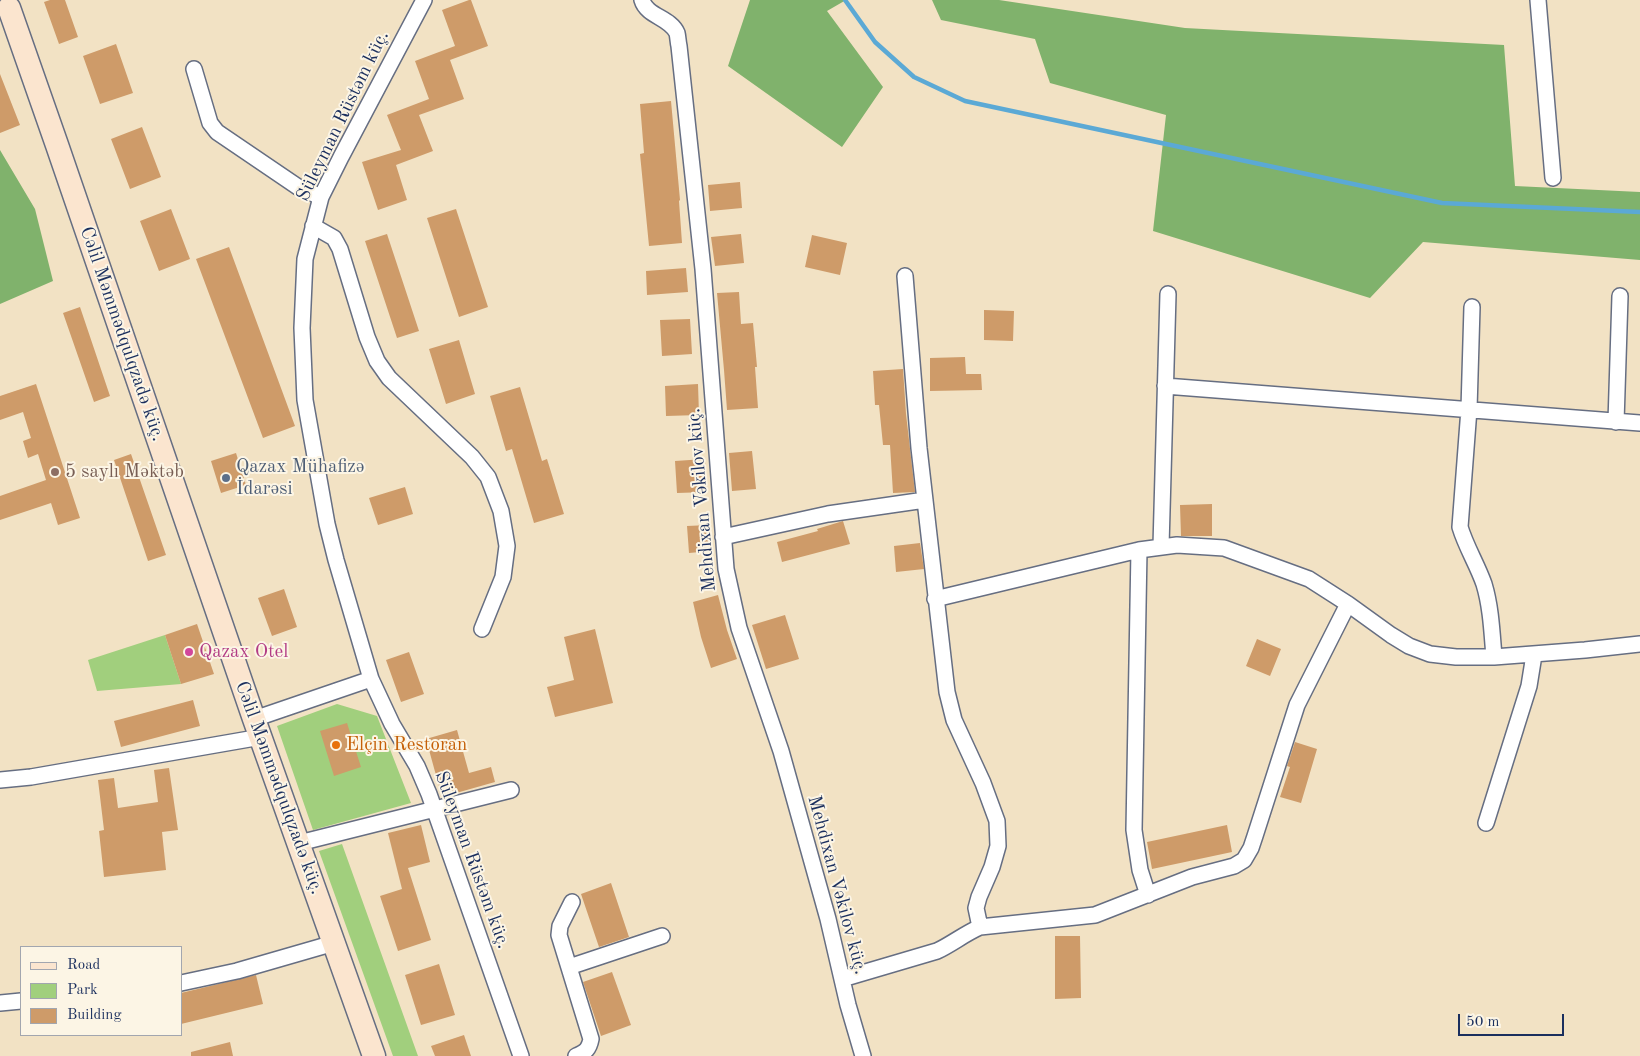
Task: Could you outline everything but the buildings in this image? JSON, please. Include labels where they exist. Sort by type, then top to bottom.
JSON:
[{"type":"street","name":"Süleyman Rüstəm küç.","points":[[424,0],[321,197],[305,259],[302,328],[305,400],[327,524],[371,679],[392,724],[417,766],[434,809],[520,1056]]},
{"type":"street","name":"Mehdixan Vəkilov küç.","points":[[642,0],[646,9],[670,24],[677,34],[678,40],[703,269],[726,569],[739,628],[781,751],[828,919],[848,1006],[863,1056]]},
{"type":"street","points":[[1538,0],[1553,178]]},
{"type":"street","name":"Cəlil Məmmədqulqzadə küç.","points":[[7,3],[258,728],[374,1056]]},
{"type":"street","points":[[194,69],[210,123],[217,132],[298,186],[321,197]]},
{"type":"street","points":[[313,226],[334,238],[340,249],[367,337],[377,361],[389,378],[472,457],[488,477],[501,511],[507,546],[503,577],[482,628]]},
{"type":"street","points":[[905,276],[925,500],[947,692],[954,720],[983,783],[997,821],[998,846],[976,908],[980,927]]},
{"type":"street","points":[[1162,546],[1168,294]]},
{"type":"street","points":[[1616,422],[1620,296]]},
{"type":"street","points":[[1472,307],[1469,409],[1460,527],[1464,542],[1476,564],[1484,585],[1489,608],[1494,657]]},
{"type":"street","points":[[1166,386],[1640,423]]},
{"type":"street","points":[[723,537],[828,514],[925,500]]},
{"type":"street","points":[[935,599],[1139,550],[1177,545],[1224,548],[1309,579],[1391,635],[1409,646],[1430,654],[1494,657],[1534,655],[1640,644]]},
{"type":"street","points":[[1139,550],[1134,830],[1140,870],[1148,895]]},
{"type":"street","points":[[842,979],[937,951],[966,933],[980,927],[1095,914],[1192,877],[1234,866],[1244,860],[1251,848],[1297,705],[1348,604]]},
{"type":"street","points":[[1486,822],[1529,686],[1534,655]]},
{"type":"street","points":[[0,780],[31,777],[258,728],[371,679]]},
{"type":"street","points":[[299,843],[511,790]]},
{"type":"street","points":[[572,902],[560,926],[559,935],[591,1039],[589,1048],[584,1053],[576,1056]]},
{"type":"street","points":[[569,967],[662,936]]},
{"type":"street","points":[[182,983],[237,971],[334,943]]},
{"type":"street","points":[[0,1002],[20,1001]]},
{"type":"green space","points":[[750,0],[846,0],[827,11],[883,87],[842,147],[728,66]]},
{"type":"green space","points":[[932,0],[999,0],[1185,28],[1504,45],[1515,186],[1640,192],[1640,260],[1423,242],[1370,298],[1153,231],[1166,115],[1050,83],[1035,39],[941,20]]},
{"type":"green space","points":[[0,150],[35,209],[53,281],[0,304]]},
{"type":"green space","points":[[165,635],[181,684],[97,691],[88,660]]},
{"type":"green space","points":[[337,704],[377,716],[411,803],[313,830],[277,726]]},
{"type":"green space","points":[[342,844],[418,1056],[393,1056],[319,851]]},
{"type":"waterway","points":[[845,0],[875,42],[914,77],[965,101],[1442,203],[1640,212]]},
{"type":"place","name":"5 saylı Məktəb","points":[[55,472]]},
{"type":"place","name":"Qazax Mühafizə İdarəsi","points":[[226,478]]},
{"type":"place","name":"Qazax Otel","points":[[189,652]]},
{"type":"place","name":"Elçin Restoran","points":[[336,745]]}]
